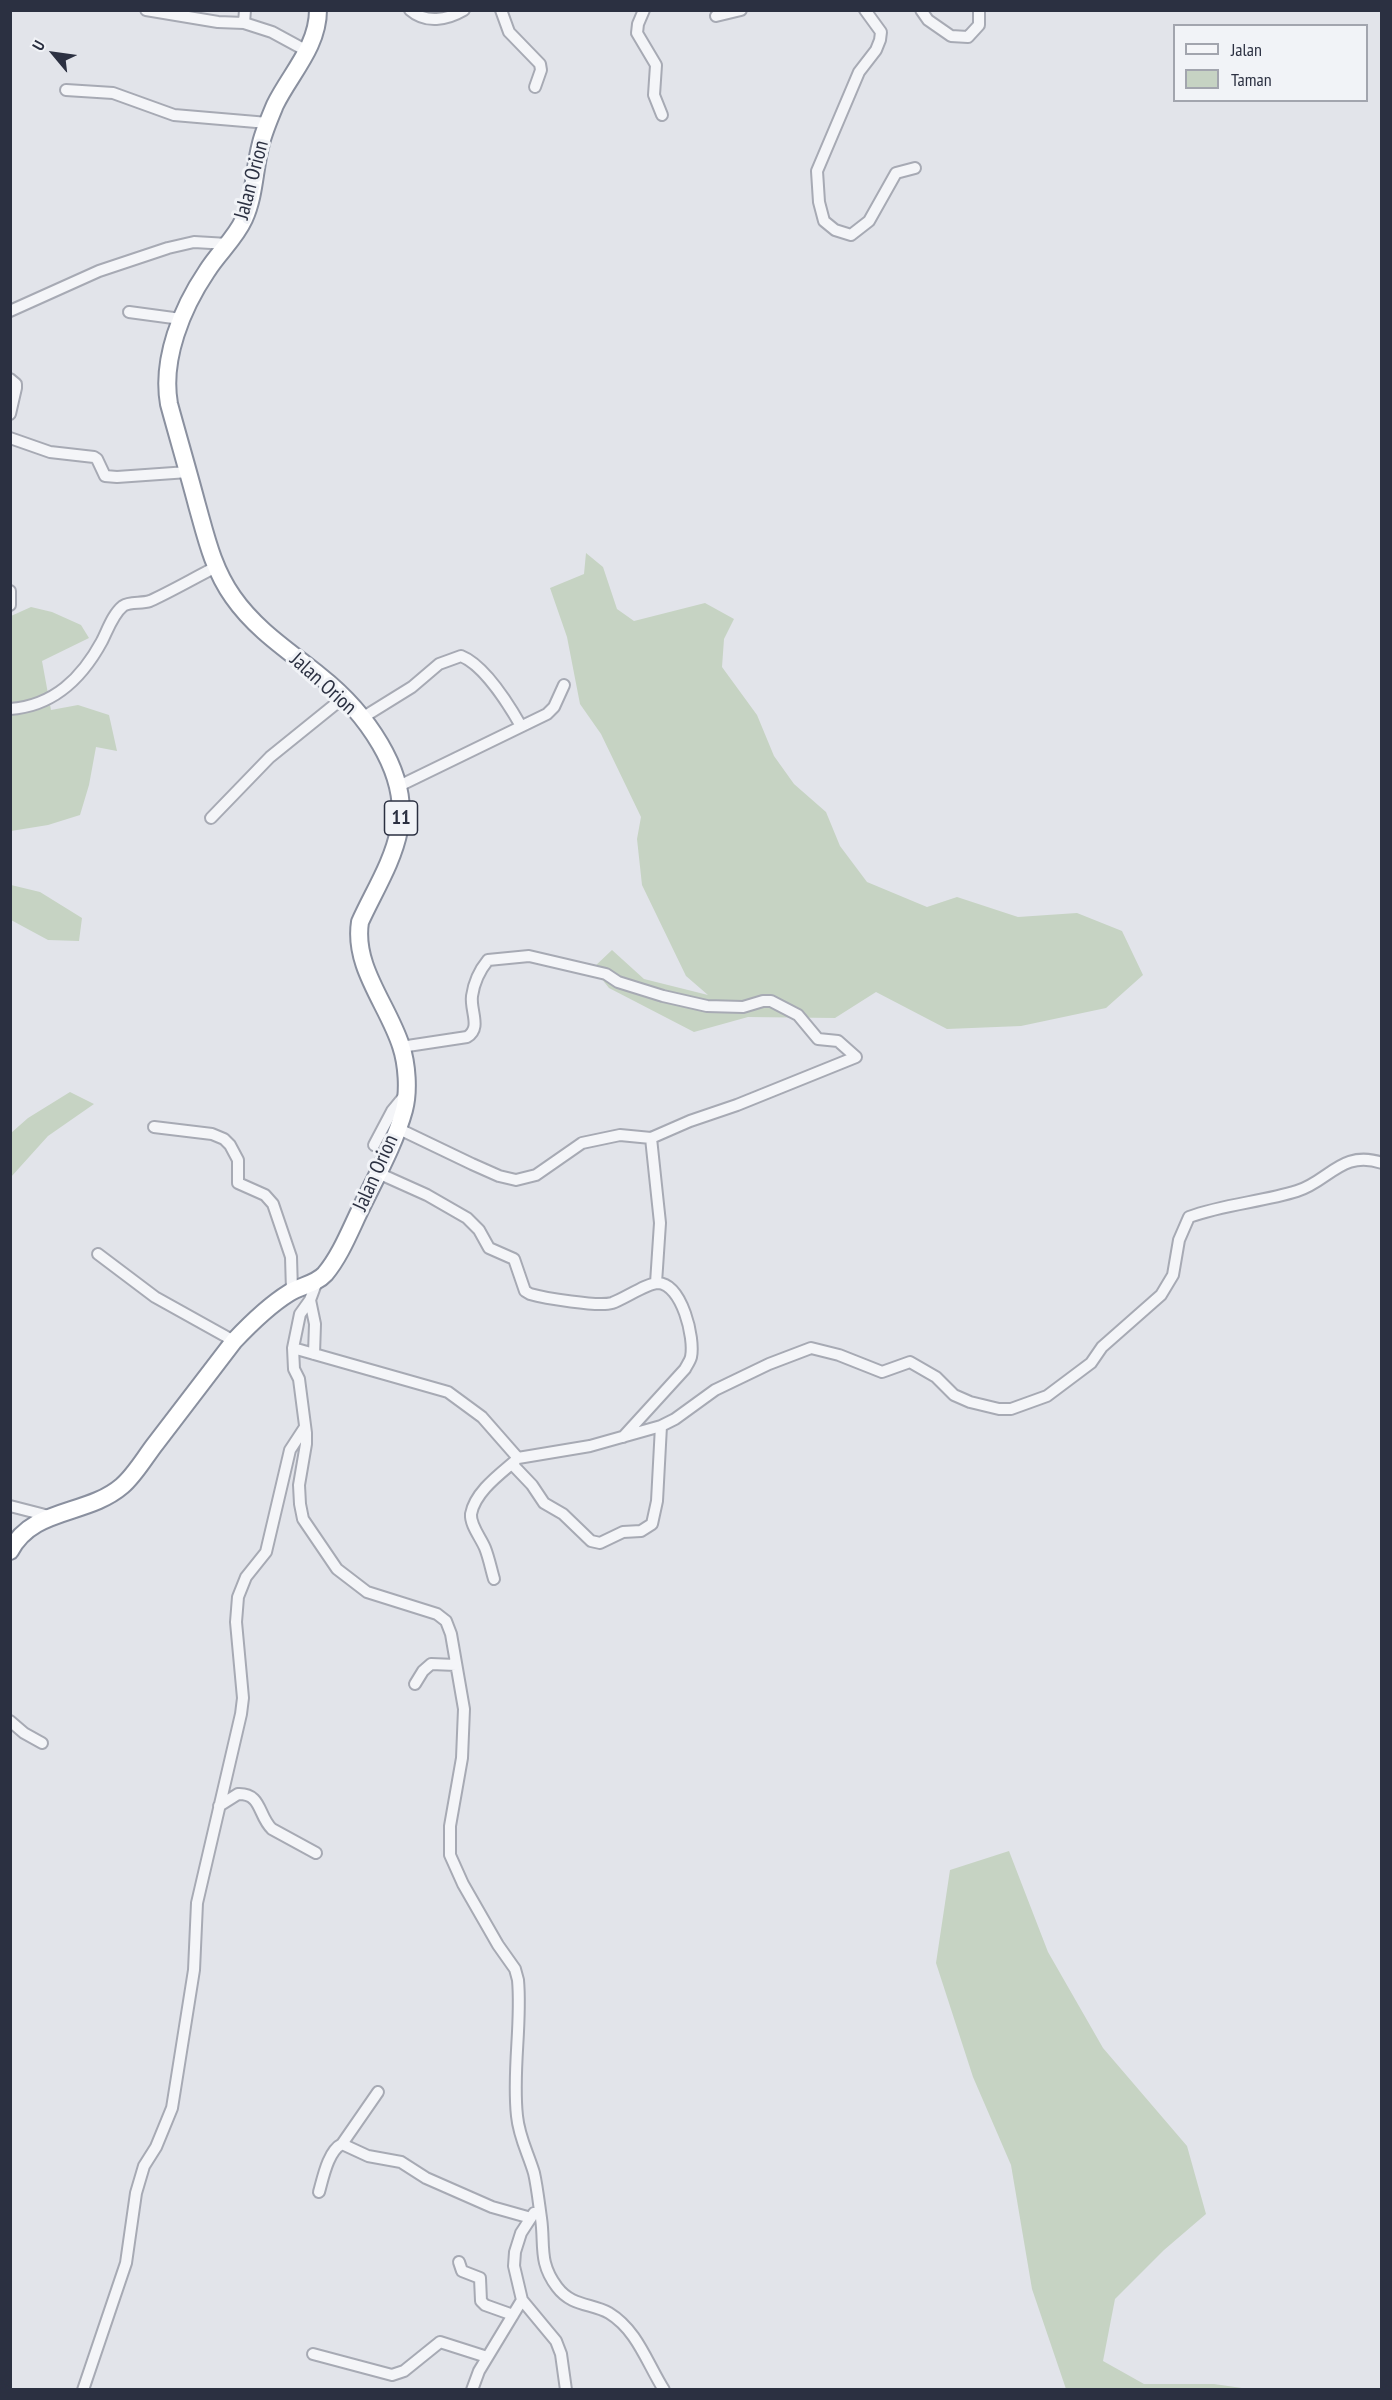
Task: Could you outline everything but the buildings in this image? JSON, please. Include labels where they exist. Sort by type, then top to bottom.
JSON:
[{"type":"highway","name":"Jalan Orion","points":[[10,1551],[17,1538],[29,1527],[49,1516],[89,1506],[121,1487],[234,1341],[267,1309],[292,1291],[317,1281],[333,1263],[378,1173],[404,1109],[406,1094],[401,1047],[378,991],[364,966],[358,934],[360,922],[399,832],[402,810],[399,786],[381,746],[362,718],[322,678],[270,638],[249,617],[223,583],[216,567],[188,472],[167,390],[168,362],[181,319],[207,269],[245,219],[253,195],[261,142],[276,104],[316,32],[318,10]]},
{"type":"street","points":[[146,10],[218,22],[244,23],[272,32],[307,51]]},
{"type":"street","points":[[244,23],[245,10]]},
{"type":"street","points":[[410,10],[426,19],[443,19],[464,10]]},
{"type":"street","points":[[501,10],[509,32],[540,64],[541,70],[535,87]]},
{"type":"street","points":[[716,16],[741,10]]},
{"type":"street","points":[[865,10],[881,32],[880,39],[876,50],[859,72],[817,171],[819,202],[824,220],[835,230],[851,235],[869,221],[896,174],[915,168]]},
{"type":"street","points":[[921,10],[928,20],[951,36],[968,37],[979,25],[980,10]]},
{"type":"street","points":[[641,11],[637,33],[656,65],[654,95],[662,115]]},
{"type":"street","points":[[66,90],[113,93],[174,115],[268,123]]},
{"type":"street","points":[[10,310],[99,271],[168,248],[194,242],[228,244]]},
{"type":"street","points":[[129,312],[181,319]]},
{"type":"street","points":[[10,379],[16,384],[16,388],[10,414]]},
{"type":"street","points":[[10,438],[50,452],[94,457],[105,476],[188,472]]},
{"type":"street","points":[[10,709],[26,708],[47,701],[78,676],[92,659],[116,612],[128,603],[147,602],[216,567]]},
{"type":"street","points":[[10,591],[10,605]]},
{"type":"street","points":[[362,718],[412,687],[439,664],[461,656],[486,676],[507,702],[521,726]]},
{"type":"street","points":[[399,786],[547,714],[554,707],[564,685]]},
{"type":"street","points":[[211,818],[270,756],[343,698]]},
{"type":"street","points":[[397,1128],[499,1176],[516,1180],[536,1175],[590,1140],[620,1135],[651,1138],[690,1120],[737,1105],[856,1057],[838,1041],[818,1039],[798,1014],[771,1001],[764,1000],[743,1007],[707,1006],[663,996],[618,982],[606,974],[529,956],[488,960],[482,966],[472,999],[476,1028],[473,1034],[467,1037],[401,1047]]},
{"type":"street","points":[[374,1145],[392,1111],[406,1094]]},
{"type":"street","points":[[154,1127],[212,1134],[224,1139],[230,1145],[238,1160],[238,1183],[265,1195],[273,1204],[291,1257],[292,1291]]},
{"type":"street","points":[[651,1138],[660,1223],[656,1282]]},
{"type":"street","points":[[494,1579],[471,1515],[475,1504],[487,1486],[515,1461],[623,1438],[660,1425],[675,1419],[715,1390],[769,1364],[811,1348],[839,1355],[882,1371],[910,1362],[936,1377],[954,1395],[970,1402],[999,1409],[1011,1409],[1047,1396],[1091,1363],[1102,1347],[1161,1295],[1173,1275],[1179,1240],[1189,1217],[1209,1209],[1299,1191],[1333,1169],[1354,1160],[1368,1159],[1382,1163]]},
{"type":"street","points":[[378,1173],[427,1195],[467,1218],[483,1234],[489,1248],[514,1260],[525,1291],[530,1294],[609,1304],[656,1282],[674,1291],[684,1310],[692,1344],[691,1359],[685,1369],[623,1438]]},
{"type":"street","points":[[98,1254],[155,1297],[234,1341]]},
{"type":"street","points":[[317,1281],[310,1300],[300,1314],[293,1348],[294,1369],[299,1379],[306,1444],[299,1485],[303,1519],[337,1569],[367,1592],[437,1614],[443,1618],[451,1634],[464,1709],[462,1758],[450,1826],[450,1855],[463,1884],[498,1945],[515,1969],[518,1980],[517,2114],[522,2142],[534,2174],[541,2215],[544,2262],[558,2288],[585,2306],[607,2312],[636,2337],[650,2368],[664,2390]]},
{"type":"street","points":[[310,1300],[315,1324],[314,1354]]},
{"type":"street","points":[[293,1348],[448,1392],[482,1418],[544,1503],[563,1514],[591,1541],[600,1543],[623,1532],[641,1531],[652,1524],[657,1501],[660,1425]]},
{"type":"street","points":[[83,2390],[126,2263],[136,2193],[144,2166],[156,2147],[174,2101],[194,1970],[197,1903],[237,1734],[243,1698],[236,1622],[238,1597],[246,1577],[266,1552],[290,1450],[305,1427]]},
{"type":"street","points":[[10,1506],[49,1516]]},
{"type":"street","points":[[415,1684],[423,1671],[431,1664],[456,1665]]},
{"type":"street","points":[[10,1721],[24,1733],[42,1743]]},
{"type":"street","points":[[219,1806],[238,1794],[252,1796],[257,1801],[266,1824],[316,1853]]},
{"type":"street","points":[[319,2192],[336,2148],[342,2144],[378,2092]]},
{"type":"street","points":[[342,2144],[368,2156],[401,2162],[426,2178],[492,2207],[531,2218]]},
{"type":"street","points":[[538,2205],[521,2233],[514,2259],[522,2300],[556,2342],[564,2367],[566,2390]]},
{"type":"street","points":[[459,2262],[462,2271],[480,2278],[481,2301],[484,2305],[513,2315]]},
{"type":"street","points":[[472,2390],[479,2371],[522,2300]]},
{"type":"street","points":[[313,2354],[392,2375],[404,2371],[440,2342],[487,2357]]},
{"type":"green space","points":[[586,553],[603,567],[617,609],[634,621],[705,603],[734,619],[724,639],[722,667],[757,715],[774,756],[794,784],[826,812],[840,846],[867,882],[927,907],[957,897],[1018,917],[1077,913],[1122,931],[1143,975],[1106,1008],[1021,1026],[947,1029],[876,992],[835,1018],[748,1017],[694,1032],[609,988],[593,968],[612,950],[644,979],[708,995],[686,976],[642,885],[637,839],[641,817],[601,734],[580,704],[567,637],[550,588],[584,574]]},
{"type":"green space","points":[[31,607],[52,612],[81,625],[89,638],[42,661],[51,710],[78,705],[109,715],[117,751],[96,747],[89,785],[80,815],[48,825],[11,831],[11,616]]},
{"type":"green space","points":[[11,885],[40,892],[82,918],[79,941],[48,940],[11,920]]},
{"type":"green space","points":[[70,1092],[94,1104],[48,1136],[11,1177],[11,1133],[28,1118]]},
{"type":"green space","points":[[1009,1851],[1048,1952],[1103,2048],[1187,2146],[1206,2214],[1164,2250],[1115,2299],[1103,2361],[1144,2384],[1214,2384],[1249,2389],[1066,2389],[1032,2289],[1011,2165],[973,2077],[936,1963],[950,1870]]}]
